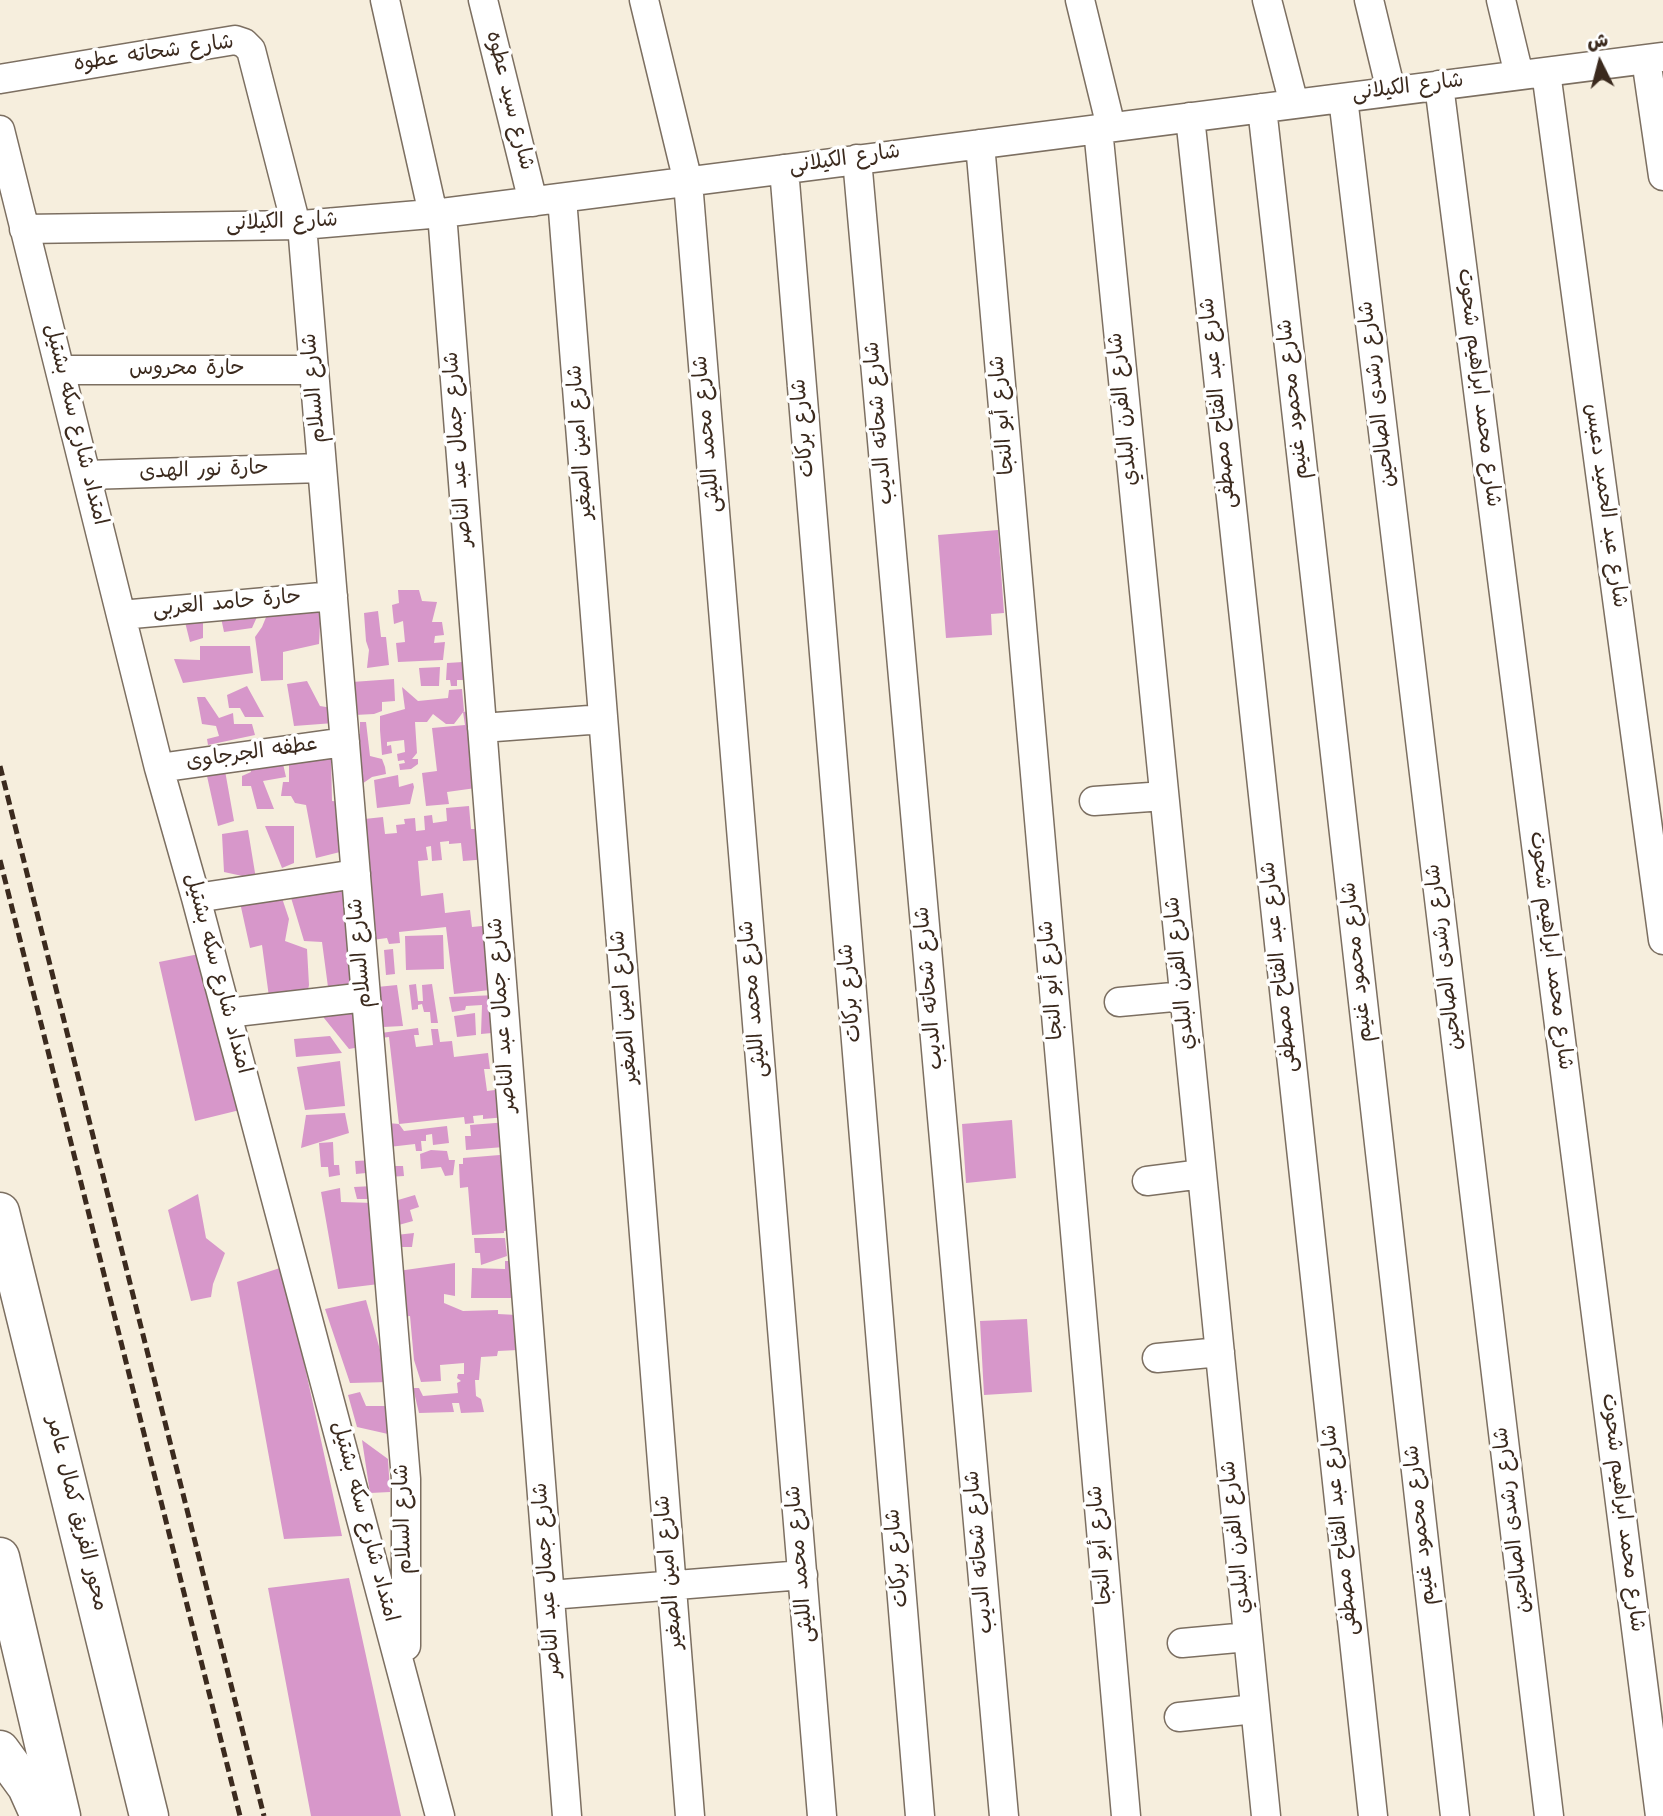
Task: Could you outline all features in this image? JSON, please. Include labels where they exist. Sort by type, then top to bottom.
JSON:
[{"type":"main road","name":"محور الفريق كمال عامر","points":[[0,1212],[149,1816]]},
{"type":"main road","points":[[0,1557],[61,1816]]},
{"type":"main road","points":[[0,1750],[27,1787],[40,1816]]},
{"type":"street","name":"شارع جمال عبد الناصر","points":[[385,0],[437,214],[482,728],[567,1816]]},
{"type":"street","name":"شارع سيد عطوه","points":[[482,0],[533,202]]},
{"type":"street","name":"شارع محمد الليثى","points":[[644,0],[688,182],[822,1816]]},
{"type":"street","name":"شارع الفرن البلدي","points":[[1080,0],[1104,128],[1164,796],[1266,1816]]},
{"type":"street","points":[[1267,0],[1293,104]]},
{"type":"street","points":[[1369,0],[1391,91]]},
{"type":"street","name":"شارع عبد الحميد دعبس","points":[[1501,0],[1532,73],[1663,940]]},
{"type":"street","name":"شارع شحاته عطوه","points":[[0,79],[235,40],[244,43],[251,50],[299,225]]},
{"type":"street","name":"شارع الكيلانى","points":[[24,229],[299,225],[437,214],[1655,58]]},
{"type":"street","points":[[1655,58],[1663,176]]},
{"type":"street","name":"شارع محمد ابراهيم شحوت","points":[[1439,85],[1660,1816]]},
{"type":"street","name":"شارع رشدى الصالحين","points":[[1343,98],[1549,1816]]},
{"type":"street","name":"شارع محمود غنيم","points":[[1262,108],[1455,1816]]},
{"type":"street","name":"شارع عبد الفتاح مصطفى","points":[[1190,117],[1373,1816]]},
{"type":"street","name":"امتداد شارع سكه بشتيل","points":[[0,130],[159,768],[227,1013],[440,1816]]},
{"type":"street","name":"شارع أبو النجا","points":[[980,144],[1126,1816]]},
{"type":"street","name":"شارع شحاته الديب","points":[[857,159],[1004,1816]]},
{"type":"street","name":"شارع بركات","points":[[784,169],[920,1816]]},
{"type":"street","name":"شارع امين الصغير","points":[[562,198],[690,1816]]},
{"type":"street","name":"شارع السلام","points":[[299,225],[314,370],[405,1479],[405,1682]]},
{"type":"street","name":"حارة محروس","points":[[60,370],[314,370]]},
{"type":"street","name":"حارة نور الهدى","points":[[86,475],[322,468]]},
{"type":"street","name":"حارة حامد العربى","points":[[121,615],[333,596]]},
{"type":"street","points":[[482,728],[603,719]]},
{"type":"street","name":"عطفه الجرجاوى","points":[[159,768],[345,742]]},
{"type":"street","points":[[1094,801],[1164,796]]},
{"type":"street","points":[[196,898],[356,874]]},
{"type":"street","points":[[1118,1002],[1184,996]]},
{"type":"street","points":[[227,1013],[366,997]]},
{"type":"street","points":[[1147,1181],[1202,1174]]},
{"type":"street","points":[[1157,1358],[1220,1352]]},
{"type":"street","points":[[550,1595],[803,1575]]},
{"type":"street","points":[[1182,1643],[1248,1637]]},
{"type":"street","points":[[1179,1717],[1255,1709]]},
{"type":"building","points":[[998,530],[1004,613],[991,614],[992,635],[946,638],[938,535]]},
{"type":"building","points":[[398,590],[419,590],[422,601],[437,602],[432,622],[442,622],[444,635],[435,636],[434,643],[445,642],[443,660],[398,662],[396,643],[405,642],[403,621],[394,624],[392,605],[399,603]]},
{"type":"building","points":[[321,604],[319,644],[283,652],[283,680],[261,681],[255,637],[269,610]]},
{"type":"building","points":[[261,608],[252,628],[224,632],[220,613]]},
{"type":"building","points":[[378,611],[381,637],[386,637],[389,665],[367,668],[369,650],[364,613]]},
{"type":"building","points":[[203,613],[203,638],[190,642],[183,614]]},
{"type":"building","points":[[200,646],[250,646],[253,673],[183,683],[174,659],[200,660]]},
{"type":"building","points":[[463,662],[464,680],[457,680],[457,686],[451,686],[450,680],[446,680],[447,663]]},
{"type":"building","points":[[440,667],[439,686],[421,686],[419,668]]},
{"type":"building","points":[[394,679],[395,701],[382,702],[382,711],[374,714],[355,715],[352,682]]},
{"type":"building","points":[[307,681],[320,706],[332,708],[334,723],[294,726],[287,684]]},
{"type":"building","points":[[247,686],[264,717],[245,717],[240,708],[229,708],[227,695]]},
{"type":"building","points":[[402,687],[418,701],[448,698],[449,690],[462,689],[464,711],[454,724],[446,724],[433,714],[427,722],[415,722],[417,753],[412,759],[418,759],[418,764],[411,769],[400,770],[399,764],[405,763],[404,760],[398,761],[397,754],[405,752],[404,740],[387,742],[387,746],[391,745],[392,753],[382,755],[380,716],[405,709]]},
{"type":"building","points":[[197,697],[205,697],[219,718],[233,713],[234,724],[252,724],[255,735],[208,745],[207,739],[219,736],[216,726],[202,724]]},
{"type":"building","points":[[475,710],[483,787],[447,792],[449,804],[426,806],[422,773],[437,771],[432,728],[465,725],[463,712]]},
{"type":"building","points":[[360,722],[366,722],[370,756],[382,759],[386,774],[372,777],[359,786],[355,734],[360,734]]},
{"type":"building","points":[[281,755],[286,777],[263,781],[274,809],[257,809],[251,786],[242,786],[242,776],[251,772],[249,760]]},
{"type":"building","points":[[331,756],[332,801],[344,802],[344,851],[316,858],[306,805],[295,803],[291,796],[281,796],[283,782],[289,782],[289,760]]},
{"type":"building","points":[[224,765],[234,821],[218,826],[205,767]]},
{"type":"building","points":[[398,775],[399,787],[413,783],[410,804],[377,808],[374,780]]},
{"type":"building","points":[[469,806],[471,829],[485,829],[488,859],[463,861],[461,843],[449,844],[449,841],[440,842],[442,860],[432,861],[431,846],[426,847],[428,860],[418,861],[421,896],[443,893],[445,913],[470,910],[472,927],[492,925],[499,989],[454,994],[446,927],[399,932],[400,943],[389,944],[387,938],[372,940],[355,820],[383,817],[385,834],[397,833],[396,825],[405,824],[404,819],[415,818],[416,831],[425,830],[424,816],[432,815],[433,823],[447,821],[446,808]]},
{"type":"building","points":[[265,826],[294,826],[294,863],[282,868]]},
{"type":"building","points":[[248,830],[256,879],[224,872],[222,834]]},
{"type":"building","points":[[349,882],[357,984],[328,987],[322,942],[304,941],[289,891]]},
{"type":"building","points":[[280,892],[289,919],[285,941],[307,949],[307,995],[269,997],[262,945],[250,948],[239,898]]},
{"type":"building","points":[[443,935],[444,969],[406,970],[405,936]]},
{"type":"building","points":[[393,949],[395,974],[386,975],[384,950]]},
{"type":"building","points":[[199,954],[244,1109],[195,1121],[159,962]]},
{"type":"building","points":[[416,984],[418,1001],[423,1001],[422,985],[432,984],[438,1023],[431,1023],[430,1012],[424,1012],[422,1004],[418,1005],[418,1009],[412,1010],[409,985]]},
{"type":"building","points":[[397,985],[403,1026],[383,1027],[377,987]]},
{"type":"building","points":[[497,995],[503,1032],[481,1034],[482,1005],[466,1006],[465,1010],[452,1012],[449,997]]},
{"type":"building","points":[[359,1005],[360,1047],[349,1049],[324,1018],[320,1008]]},
{"type":"building","points":[[475,1013],[476,1035],[457,1037],[454,1016]]},
{"type":"building","points":[[418,1028],[419,1035],[414,1035],[416,1047],[433,1045],[431,1029],[438,1029],[440,1042],[452,1041],[454,1057],[488,1053],[490,1069],[484,1069],[487,1091],[503,1089],[507,1117],[483,1119],[483,1115],[473,1116],[474,1123],[465,1124],[464,1117],[399,1124],[389,1037],[381,1038],[381,1033]]},
{"type":"building","points":[[330,1036],[342,1053],[296,1057],[294,1039]]},
{"type":"building","points":[[340,1061],[345,1106],[305,1110],[297,1067]]},
{"type":"building","points":[[345,1113],[349,1133],[301,1148],[306,1115]]},
{"type":"building","points":[[1012,1120],[1016,1178],[966,1183],[962,1124]]},
{"type":"building","points":[[377,1122],[399,1124],[404,1131],[447,1126],[449,1143],[433,1145],[432,1134],[426,1135],[426,1141],[421,1141],[422,1151],[416,1151],[415,1144],[380,1148]]},
{"type":"building","points":[[508,1122],[504,1147],[466,1150],[465,1136],[471,1136],[470,1125]]},
{"type":"building","points":[[333,1142],[334,1165],[339,1165],[340,1175],[329,1177],[328,1167],[321,1167],[319,1143]]},
{"type":"building","points":[[431,1150],[447,1151],[449,1160],[455,1160],[453,1175],[445,1176],[441,1167],[421,1169],[420,1154]]},
{"type":"building","points":[[512,1154],[517,1230],[472,1235],[468,1187],[460,1188],[459,1164],[463,1164],[463,1158]]},
{"type":"building","points":[[375,1160],[376,1172],[356,1174],[355,1161]]},
{"type":"building","points":[[387,1166],[403,1166],[404,1176],[388,1177]]},
{"type":"building","points":[[373,1186],[374,1199],[357,1199],[354,1187]]},
{"type":"building","points":[[340,1188],[341,1202],[374,1203],[379,1284],[338,1289],[321,1192]]},
{"type":"building","points":[[198,1194],[206,1238],[225,1253],[211,1297],[191,1301],[168,1210]]},
{"type":"building","points":[[415,1195],[419,1207],[410,1210],[413,1221],[395,1226],[388,1203]]},
{"type":"building","points":[[414,1233],[412,1247],[397,1247],[396,1235]]},
{"type":"building","points":[[474,1238],[505,1238],[507,1256],[481,1265],[480,1253],[475,1253]]},
{"type":"building","points":[[505,1261],[519,1261],[518,1298],[471,1298],[472,1268],[505,1269]]},
{"type":"building","points":[[455,1263],[455,1296],[444,1294],[444,1303],[463,1311],[498,1310],[498,1314],[517,1315],[518,1350],[498,1351],[497,1356],[481,1357],[479,1380],[475,1380],[476,1396],[481,1399],[484,1412],[461,1413],[459,1403],[452,1403],[454,1412],[419,1413],[413,1388],[419,1388],[423,1396],[458,1393],[457,1383],[461,1381],[457,1378],[458,1374],[464,1374],[464,1363],[440,1365],[441,1381],[421,1382],[414,1360],[410,1316],[403,1317],[398,1271]]},
{"type":"building","points":[[283,1267],[342,1536],[284,1539],[237,1282]]},
{"type":"building","points":[[366,1300],[389,1382],[350,1383],[325,1309]]},
{"type":"building","points":[[1027,1319],[1032,1392],[984,1395],[980,1321]]},
{"type":"building","points":[[360,1392],[366,1406],[389,1406],[388,1434],[357,1427],[348,1395]]},
{"type":"building","points":[[362,1440],[388,1459],[390,1492],[370,1493]]},
{"type":"building","points":[[349,1578],[401,1816],[311,1816],[268,1588]]},
{"type":"railway","points":[[0,766],[264,1816]]},
{"type":"railway","points":[[0,860],[240,1816]]}]
